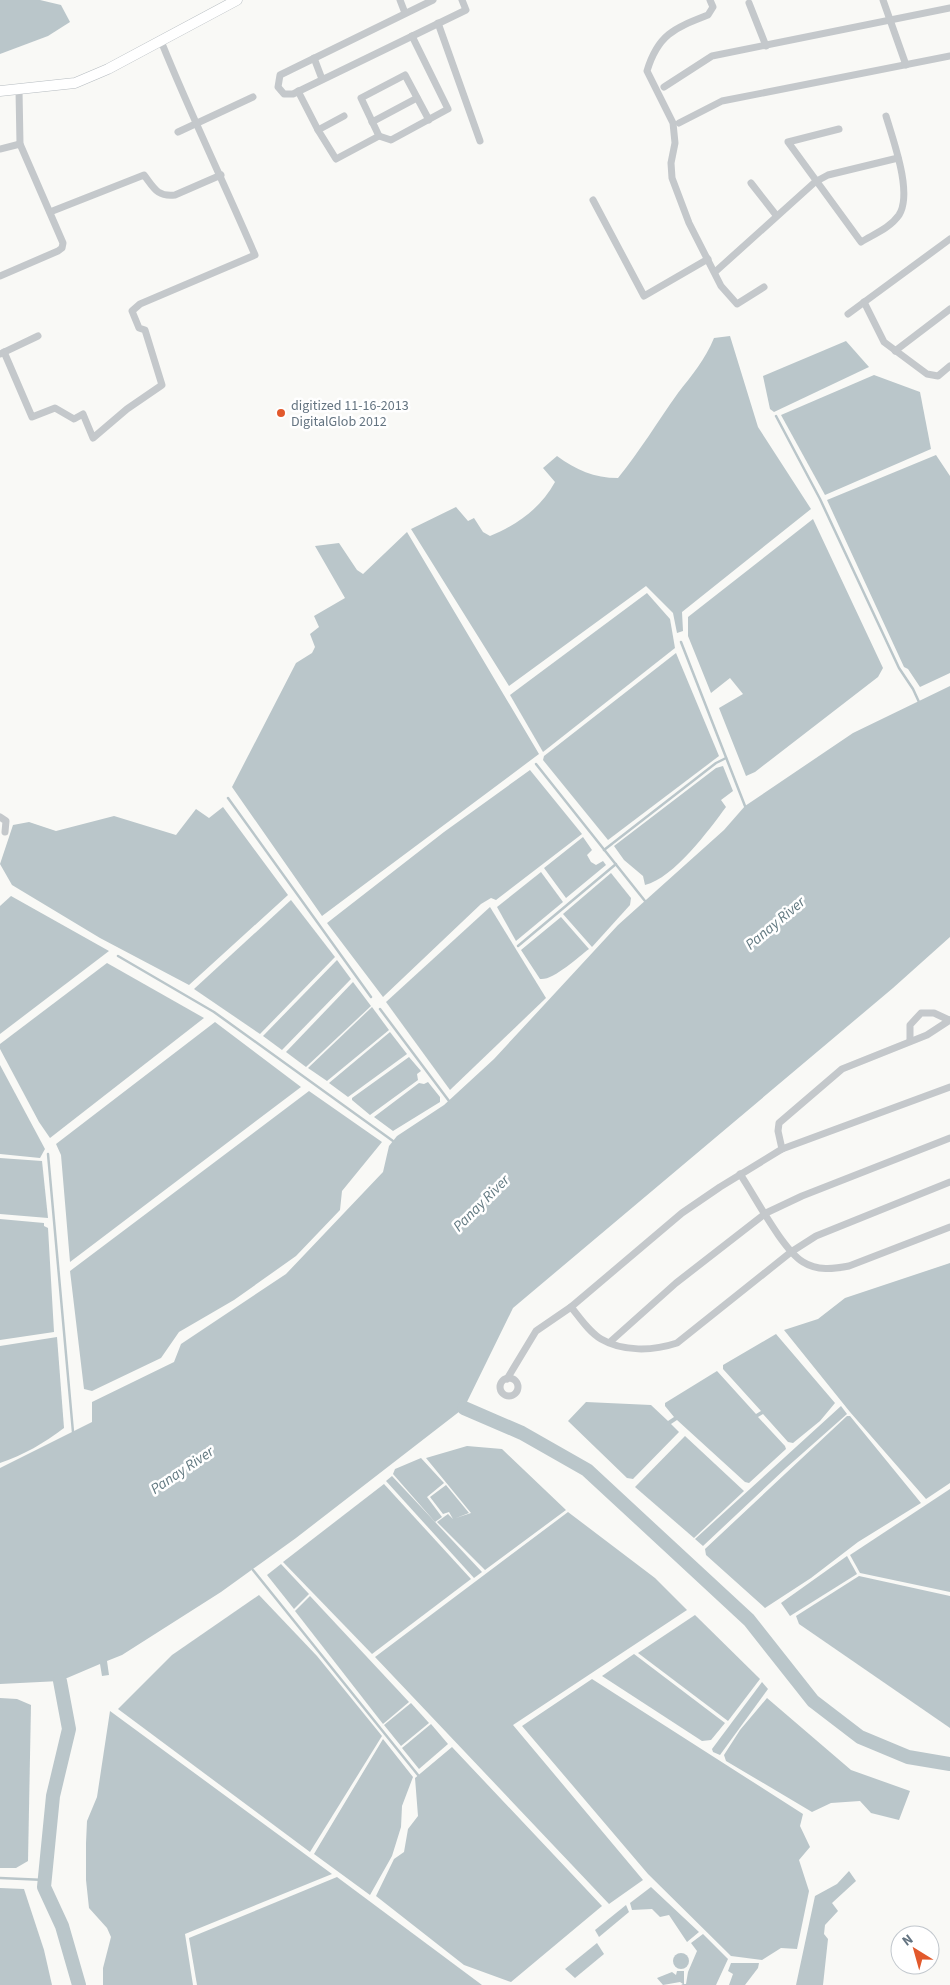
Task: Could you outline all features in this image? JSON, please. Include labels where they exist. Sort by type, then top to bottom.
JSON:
[{"type":"main road","points":[[0,91],[74,83],[108,69],[237,0]]},
{"type":"street","points":[[400,0],[406,13]]},
{"type":"street","points":[[433,0],[280,75],[277,80],[278,87],[284,94],[298,91],[322,80],[466,10],[462,0]]},
{"type":"street","points":[[710,0],[712,7],[708,15],[676,28],[665,37],[650,61],[647,72],[673,123],[675,143],[671,162],[672,178],[689,223],[721,286],[737,304],[764,287]]},
{"type":"street","points":[[883,0],[891,20],[900,55],[906,65]]},
{"type":"street","points":[[749,3],[766,46]]},
{"type":"street","points":[[664,87],[712,56],[950,8]]},
{"type":"street","points":[[438,23],[480,141]]},
{"type":"street","points":[[412,36],[448,110],[429,120],[391,140],[379,136],[361,98],[404,75],[429,120]]},
{"type":"street","points":[[38,336],[2,353],[32,417],[55,408],[74,419],[83,414],[93,438],[127,409],[162,385],[145,330],[139,328],[132,311],[140,304],[255,255],[221,175],[194,123],[161,41]]},
{"type":"street","points":[[679,123],[722,101],[950,56]]},
{"type":"street","points":[[314,58],[322,80]]},
{"type":"street","points":[[0,276],[62,248],[63,243],[20,144],[19,90]]},
{"type":"street","points":[[298,91],[318,130],[336,159],[379,136]]},
{"type":"street","points":[[178,132],[194,123],[253,98]]},
{"type":"street","points":[[372,122],[417,98]]},
{"type":"street","points":[[318,130],[344,116]]},
{"type":"street","points":[[839,129],[788,142],[861,242],[889,225],[899,214],[905,199],[898,158],[886,116]]},
{"type":"street","points":[[0,149],[20,144]]},
{"type":"street","points":[[715,272],[776,215],[816,182],[828,175],[898,158]]},
{"type":"street","points":[[50,212],[144,174],[154,191],[167,196],[175,195],[221,175]]},
{"type":"street","points":[[751,183],[776,215]]},
{"type":"street","points":[[593,200],[644,296],[708,259]]},
{"type":"street","points":[[848,314],[950,239]]},
{"type":"street","points":[[864,302],[884,342],[895,351],[927,374],[938,376],[950,366]]},
{"type":"street","points":[[895,351],[950,309]]},
{"type":"street","points":[[0,817],[6,821],[5,832]]},
{"type":"street","points":[[910,1041],[910,1025],[921,1013],[934,1013],[950,1020]]},
{"type":"street","points":[[782,1149],[778,1131],[779,1123],[833,1076],[852,1064],[927,1035],[950,1020]]},
{"type":"street","points":[[507,1379],[536,1331],[571,1307],[682,1213],[740,1174],[782,1149],[950,1087]]},
{"type":"street","points":[[610,1342],[676,1283],[766,1213],[802,1196],[950,1138]]},
{"type":"street","points":[[740,1174],[791,1252],[803,1263],[814,1267],[837,1268],[849,1266],[950,1227]]},
{"type":"street","points":[[571,1307],[589,1329],[602,1339],[618,1346],[651,1349],[677,1343],[791,1252],[834,1227],[950,1182]]},
{"type":"water","points":[[0,0],[40,0],[61,5],[70,22],[48,36],[0,54]]},
{"type":"water","points":[[730,336],[758,427],[811,509],[682,612],[683,631],[677,633],[673,613],[646,586],[509,686],[411,529],[456,507],[468,521],[474,518],[483,532],[490,536],[510,527],[543,500],[555,482],[543,468],[557,456],[586,472],[601,477],[618,478],[698,367],[714,338]]},
{"type":"water","points":[[846,341],[869,367],[774,412],[770,409],[763,376]]},
{"type":"water","points":[[874,375],[920,392],[931,449],[825,495],[781,415]]},
{"type":"water","points":[[936,455],[950,476],[950,673],[920,687],[908,669],[904,667],[827,500]]},
{"type":"water","points":[[813,519],[883,668],[878,677],[755,772],[746,776],[719,708],[743,694],[730,678],[711,693],[688,636],[688,617]]},
{"type":"water","points":[[407,532],[539,754],[322,916],[232,787],[296,663],[312,653],[315,647],[310,634],[319,627],[314,616],[345,598],[315,546],[339,543],[357,570],[363,574]]},
{"type":"water","points":[[647,593],[670,619],[675,648],[543,752],[510,695]]},
{"type":"water","points":[[676,653],[719,756],[608,840],[543,760],[544,756]]},
{"type":"water","name":"Panay River","points":[[950,686],[950,937],[893,988],[513,1308],[464,1408],[296,1538],[221,1592],[122,1655],[107,1661],[109,1675],[102,1676],[100,1664],[60,1681],[0,1684],[0,1468],[92,1422],[92,1402],[174,1362],[181,1344],[286,1274],[383,1172],[389,1146],[397,1136],[444,1105],[494,1059],[618,925],[724,830],[745,806],[853,733]]},
{"type":"water","points":[[723,766],[733,791],[721,800],[726,807],[701,840],[679,863],[656,881],[645,885],[643,876],[624,860],[614,846],[716,768]]},
{"type":"water","points":[[530,770],[582,834],[496,900],[491,898],[481,904],[383,997],[327,923],[444,832]]},
{"type":"water","points":[[223,807],[288,895],[189,985],[100,938],[12,885],[0,864],[13,825],[29,822],[56,831],[114,816],[176,835],[196,809],[209,818]]},
{"type":"water","points":[[583,837],[592,850],[587,855],[591,862],[596,865],[603,861],[606,865],[566,898],[544,868]]},
{"type":"water","points":[[541,872],[563,902],[516,941],[497,907]]},
{"type":"water","points":[[611,873],[631,898],[630,905],[592,947],[563,914]]},
{"type":"water","points":[[11,896],[109,951],[0,1034],[0,906]]},
{"type":"water","points":[[291,900],[335,957],[260,1034],[194,989]]},
{"type":"water","points":[[490,907],[546,998],[450,1090],[386,1002]]},
{"type":"water","points":[[561,917],[589,949],[552,976],[540,979],[521,950]]},
{"type":"water","points":[[337,960],[351,979],[282,1050],[263,1036]]},
{"type":"water","points":[[107,963],[204,1018],[50,1138],[39,1122],[0,1049],[0,1044]]},
{"type":"water","points":[[353,982],[371,1006],[306,1067],[286,1052]]},
{"type":"water","points":[[372,1007],[389,1030],[327,1081],[308,1068]]},
{"type":"water","points":[[215,1022],[301,1087],[70,1262],[61,1155],[56,1144]]},
{"type":"water","points":[[390,1032],[407,1054],[348,1097],[329,1083]]},
{"type":"water","points":[[409,1057],[421,1071],[417,1074],[418,1080],[370,1115],[352,1100],[352,1098]]},
{"type":"water","points":[[0,1065],[45,1149],[40,1158],[0,1154]]},
{"type":"water","points":[[428,1082],[440,1097],[440,1102],[393,1131],[374,1117],[419,1083],[424,1084]]},
{"type":"water","points":[[309,1091],[382,1142],[342,1191],[340,1210],[296,1256],[234,1300],[179,1332],[161,1358],[92,1391],[84,1389],[70,1271]]},
{"type":"water","points":[[0,1158],[42,1161],[48,1218],[0,1214]]},
{"type":"water","points":[[0,1219],[44,1223],[44,1226],[48,1228],[54,1332],[0,1340]]},
{"type":"water","points":[[950,1263],[950,1483],[926,1499],[850,1412],[784,1330],[818,1319],[845,1298]]},
{"type":"water","points":[[776,1334],[835,1403],[820,1421],[793,1443],[788,1442],[763,1414],[758,1417],[786,1449],[749,1483],[745,1482],[677,1420],[671,1424],[679,1432],[633,1479],[627,1478],[568,1421],[586,1402],[651,1405],[668,1421],[674,1417],[665,1406],[665,1403],[717,1371],[756,1414],[761,1411],[723,1369],[723,1365]]},
{"type":"water","points":[[57,1337],[64,1428],[34,1448],[0,1463],[0,1346]]},
{"type":"water","points":[[841,1406],[847,1414],[703,1546],[695,1539]]},
{"type":"water","points":[[847,1416],[850,1416],[921,1503],[858,1542],[811,1578],[765,1608],[706,1555],[705,1549]]},
{"type":"water","points":[[685,1436],[744,1491],[694,1538],[635,1487]]},
{"type":"water","points":[[467,1446],[502,1449],[566,1510],[485,1570],[437,1522],[448,1514],[453,1519],[449,1512],[443,1514],[430,1497],[446,1485],[469,1513],[456,1518],[471,1513],[426,1458]]},
{"type":"water","points":[[421,1458],[444,1483],[427,1497],[442,1517],[435,1522],[393,1474],[395,1469]]},
{"type":"water","points":[[392,1476],[482,1572],[474,1578],[386,1481]]},
{"type":"water","points":[[384,1484],[471,1579],[372,1654],[283,1562]]},
{"type":"water","points":[[950,1489],[950,1592],[860,1573],[850,1555]]},
{"type":"water","points":[[568,1512],[655,1578],[687,1610],[513,1725],[643,1880],[609,1904],[375,1657]]},
{"type":"water","points":[[847,1556],[857,1574],[790,1616],[781,1603]]},
{"type":"water","points":[[281,1564],[309,1594],[294,1609],[267,1575]]},
{"type":"water","points":[[859,1576],[950,1596],[950,1728],[799,1624],[796,1616]]},
{"type":"water","points":[[259,1595],[317,1656],[382,1736],[310,1852],[118,1709],[172,1655]]},
{"type":"water","points":[[310,1596],[409,1702],[383,1724],[295,1611]]},
{"type":"water","points":[[695,1615],[760,1679],[728,1721],[638,1653]]},
{"type":"water","points":[[634,1654],[725,1723],[711,1740],[702,1741],[602,1676]]},
{"type":"water","points":[[592,1679],[803,1814],[800,1826],[810,1847],[799,1860],[809,1891],[797,1949],[781,1948],[762,1960],[731,1956],[648,1874],[522,1726]]},
{"type":"water","points":[[762,1682],[768,1689],[720,1755],[713,1752],[712,1749]]},
{"type":"water","points":[[0,1698],[17,1699],[31,1705],[28,1861],[16,1868],[0,1868]]},
{"type":"water","points":[[767,1698],[851,1770],[910,1791],[899,1820],[871,1813],[860,1801],[831,1803],[812,1812],[726,1761],[724,1755],[740,1730]]},
{"type":"water","points":[[411,1703],[429,1723],[401,1746],[384,1725]]},
{"type":"water","points":[[110,1711],[332,1874],[185,1934],[193,1985],[103,1985],[103,1968],[111,1937],[107,1928],[89,1908],[86,1880],[86,1843],[87,1821],[97,1797]]},
{"type":"water","points":[[431,1724],[448,1744],[419,1769],[402,1748]]},
{"type":"water","points":[[383,1739],[413,1777],[402,1806],[401,1827],[392,1856],[370,1895],[314,1854]]},
{"type":"water","points":[[452,1747],[602,1906],[511,1982],[464,1965],[376,1896],[394,1859],[404,1852],[408,1829],[418,1816],[415,1778]]},
{"type":"water","points":[[849,1871],[856,1881],[832,1903],[838,1911],[825,1925],[824,1934],[828,1939],[823,1985],[796,1985],[815,1896],[837,1884]]},
{"type":"water","points":[[337,1877],[482,1985],[197,1985],[189,1938]]},
{"type":"water","points":[[651,1887],[699,1932],[687,1942],[669,1915],[660,1917],[652,1909],[632,1910],[630,1903]]},
{"type":"water","points":[[0,1888],[24,1889],[44,1950],[52,1985],[0,1985]]},
{"type":"water","points":[[626,1905],[629,1912],[599,1937],[595,1930]]},
{"type":"water","points":[[703,1934],[728,1959],[716,1985],[681,1985],[683,1984],[680,1982],[663,1985],[657,1978],[672,1972],[676,1975],[677,1971],[684,1971],[684,1984],[686,1984],[688,1972],[697,1951],[691,1943]]},
{"type":"water","points":[[597,1943],[604,1954],[575,1978],[565,1969]]},
{"type":"water","points":[[681,1953],[687,1955],[689,1961],[687,1967],[681,1969],[675,1967],[673,1961],[675,1955]]},
{"type":"water","points":[[731,1963],[759,1963],[758,1968],[745,1985],[729,1985],[733,1974],[728,1971]]},
{"type":"waterway","points":[[776,416],[820,499],[899,668],[919,702]]},
{"type":"waterway","points":[[681,642],[745,806]]},
{"type":"waterway","points":[[604,850],[716,763],[726,758]]},
{"type":"waterway","points":[[536,764],[645,901]]},
{"type":"waterway","points":[[228,798],[371,997]]},
{"type":"waterway","points":[[518,946],[616,864]]},
{"type":"waterway","points":[[118,956],[214,1012],[393,1141]]},
{"type":"waterway","points":[[380,1009],[449,1101]]},
{"type":"waterway","points":[[48,1154],[73,1432]]},
{"type":"waterway","points":[[464,1408],[522,1433],[587,1470],[749,1620],[813,1701],[860,1737],[908,1757],[950,1764]]},
{"type":"waterway","points":[[253,1570],[418,1775]]},
{"type":"waterway","points":[[60,1681],[69,1729],[53,1796],[44,1887],[62,1926],[79,1985]]},
{"type":"waterway","points":[[0,1878],[45,1880]]},
{"type":"place","name":"digitized 11-16-2013 DigitalGlob 2012","points":[[281,413]]}]
